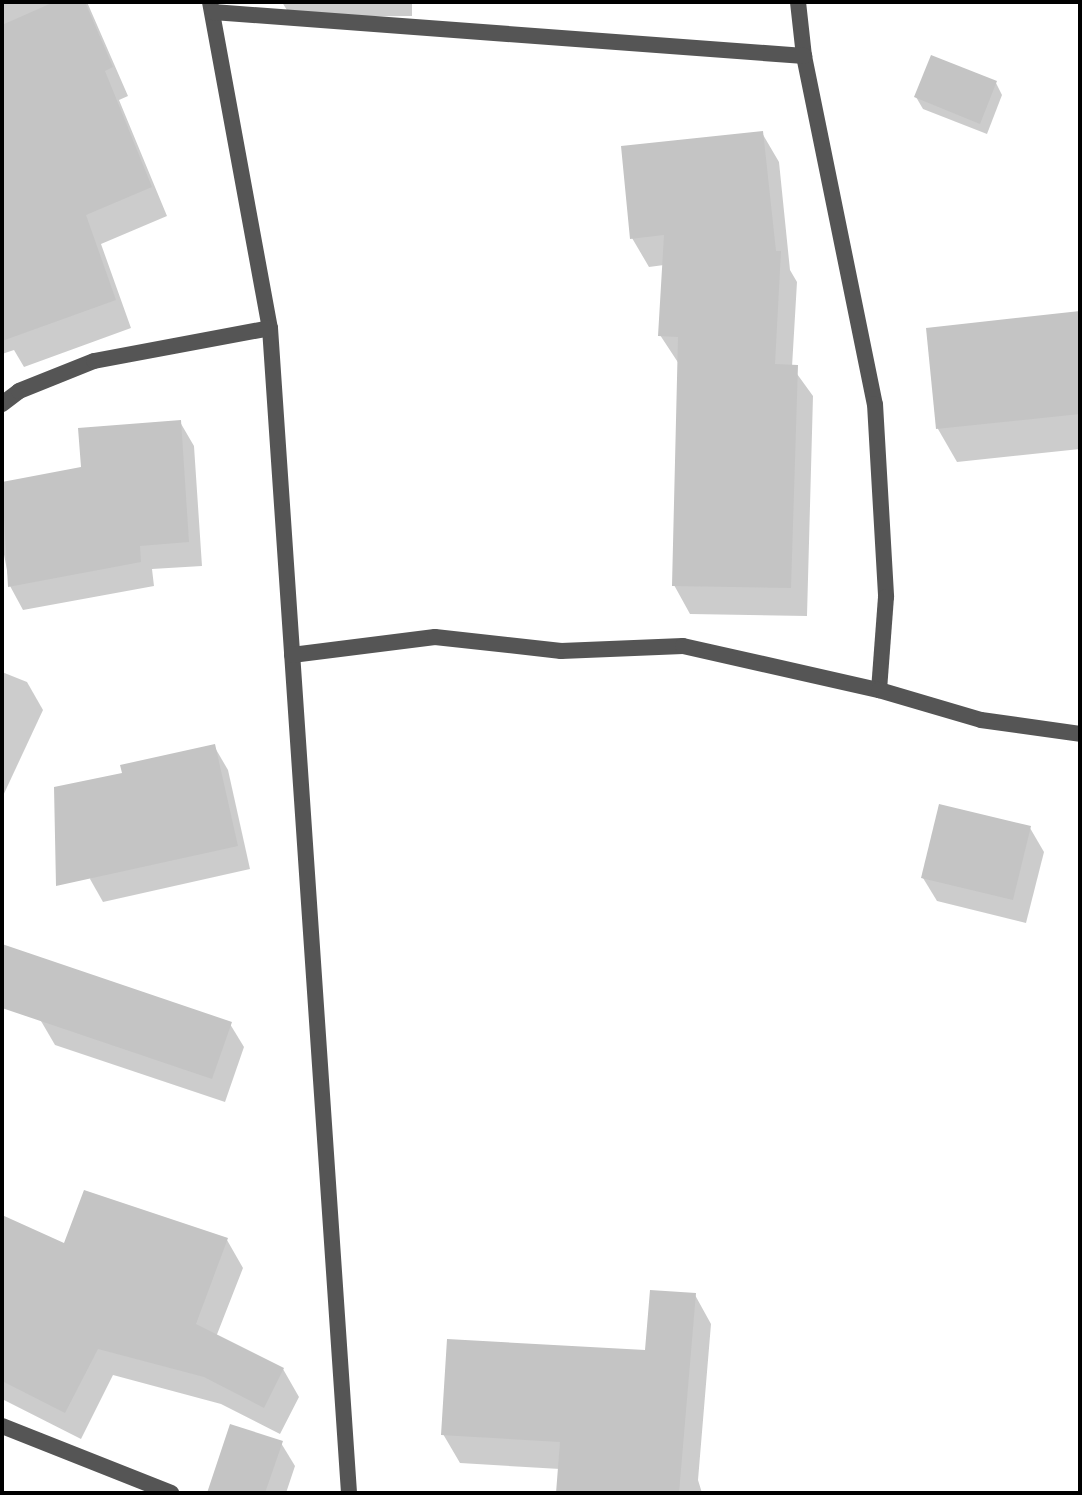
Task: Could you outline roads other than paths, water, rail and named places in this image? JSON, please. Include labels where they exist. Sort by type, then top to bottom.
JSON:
[{"type":"street","points":[[798,2],[804,56],[875,404],[886,597],[879,690]]},
{"type":"street","points":[[349,1493],[270,328],[211,7],[804,56]]},
{"type":"street","points":[[2,404],[19,391],[94,361],[270,328]]},
{"type":"street","points":[[292,655],[435,637],[561,651],[683,646],[879,690],[981,720],[1080,734]]},
{"type":"street","points":[[2,1426],[171,1493]]}]
